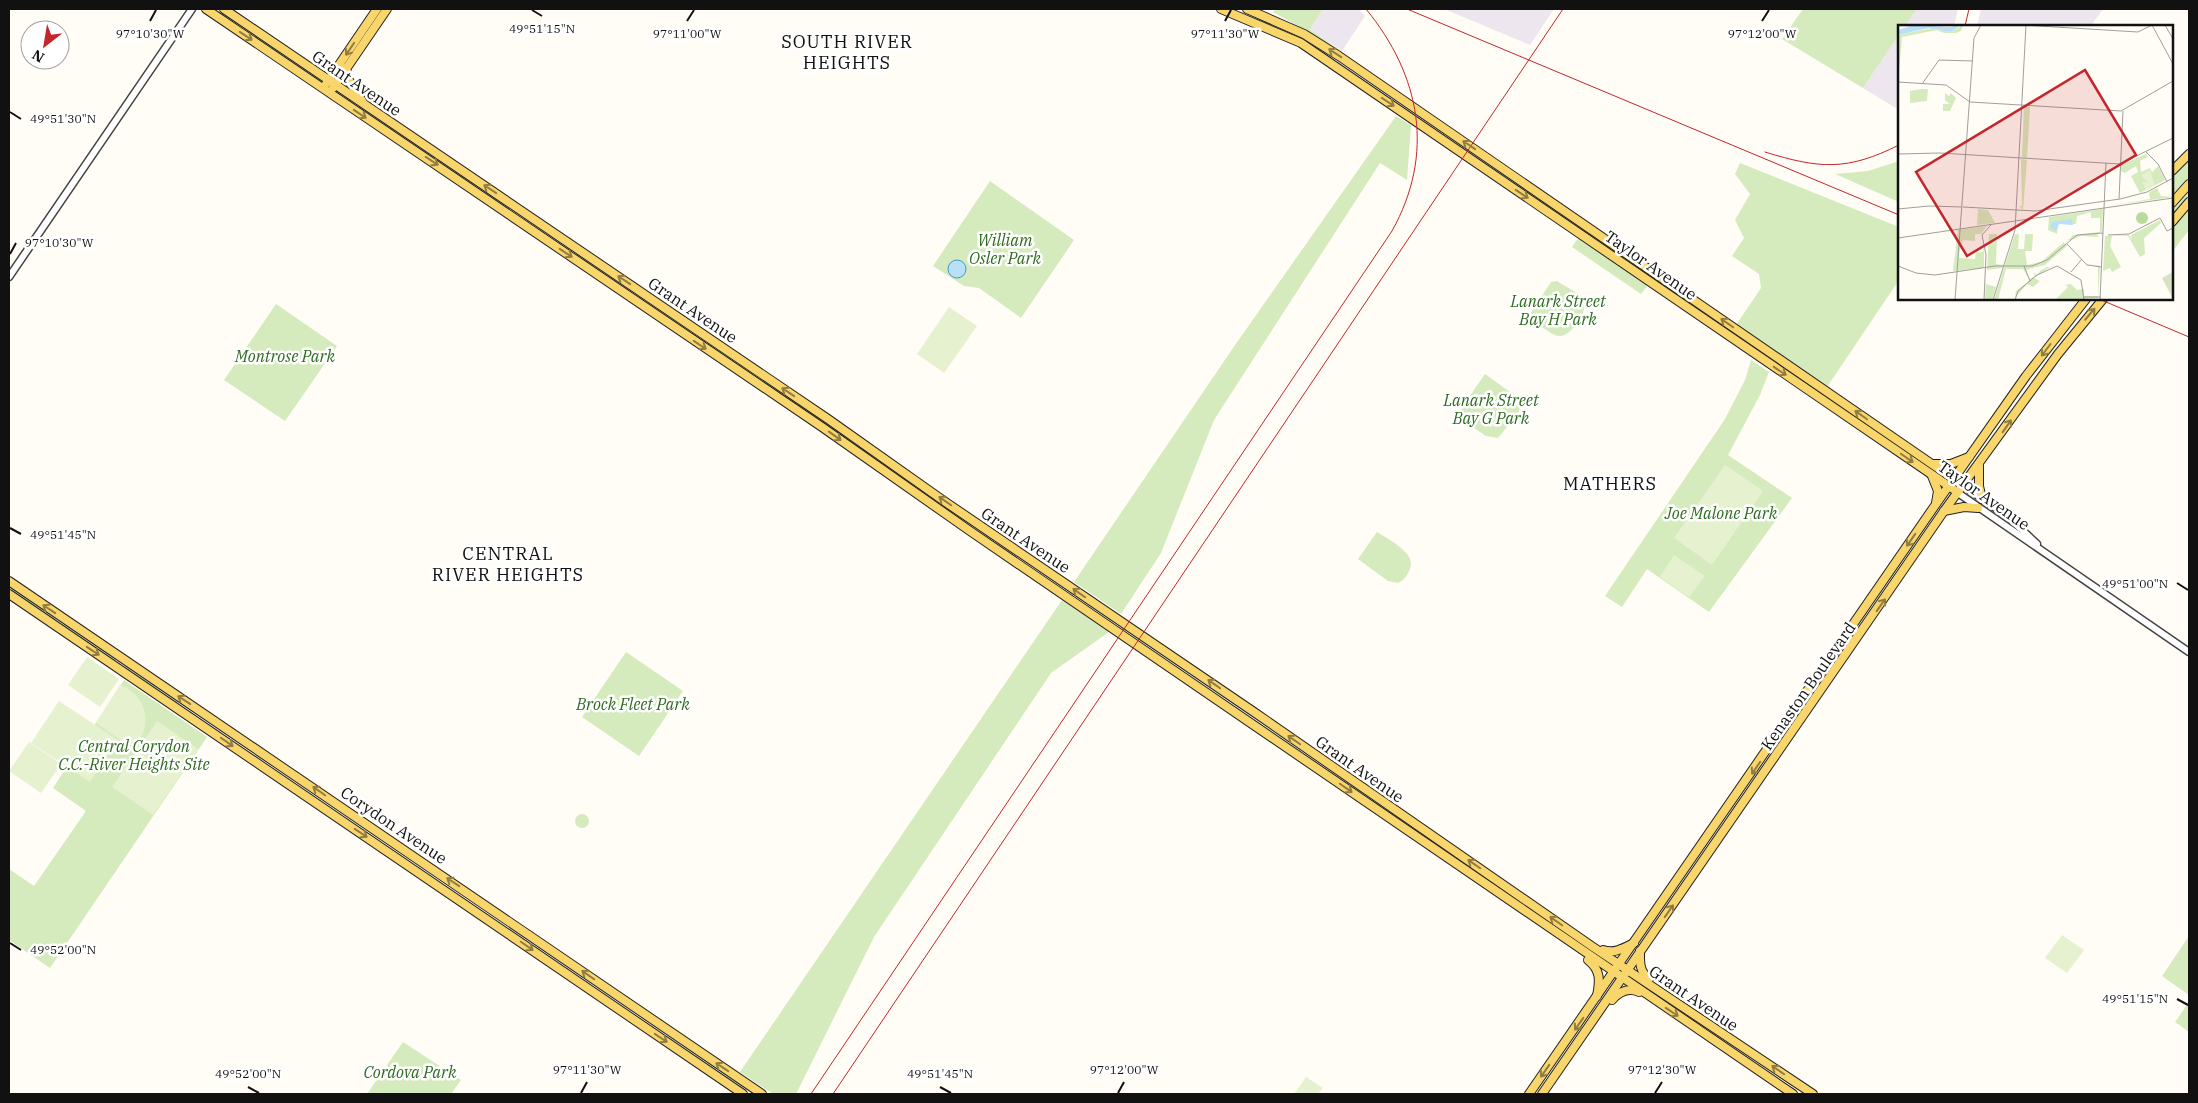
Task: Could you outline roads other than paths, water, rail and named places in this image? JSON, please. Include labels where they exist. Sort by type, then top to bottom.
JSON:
[{"type":"main road","name":"Grant Avenue","points":[[206,9],[822,427],[1793,1094]]},
{"type":"main road","name":"Grant Avenue","points":[[224,9],[828,419],[944,501],[1254,712],[1593,947],[1813,1094]]},
{"type":"main road","points":[[326,91],[377,9]]},
{"type":"main road","points":[[332,82],[346,68],[386,9]]},
{"type":"main road","name":"Taylor Avenue","points":[[1221,9],[1301,43],[1958,493]]},
{"type":"main road","name":"Taylor Avenue","points":[[1247,9],[1304,34],[1339,56],[1964,486]]},
{"type":"main road","points":[[346,68],[348,79],[365,104]]},
{"type":"main road","points":[[2173,170],[2189,154]]},
{"type":"main road","points":[[2173,202],[2189,184]]},
{"type":"main road","points":[[2173,221],[2189,202]]},
{"type":"main road","name":"Kenaston Boulevard","points":[[1529,1094],[1615,973],[1936,504],[2044,352],[2085,300]]},
{"type":"main road","name":"Kenaston Boulevard","points":[[1542,1094],[1944,512],[2058,354],[2102,300]]},
{"type":"main road","points":[[1932,464],[1951,464],[1969,457]]},
{"type":"main road","points":[[1979,466],[1979,486],[1982,499]]},
{"type":"main road","points":[[1932,476],[1938,491],[1936,504]]},
{"type":"main road","points":[[1944,512],[1964,507],[1978,508]]},
{"type":"main road","name":"Corydon Avenue","points":[[9,581],[762,1094]]},
{"type":"main road","name":"Corydon Avenue","points":[[9,594],[743,1094]]},
{"type":"main road","points":[[1565,938],[1598,969],[1600,980],[1596,999]]},
{"type":"main road","points":[[1593,947],[1608,952],[1621,950],[1636,942]]},
{"type":"main road","points":[[1640,951],[1642,973],[1659,986],[1670,999]]},
{"type":"main road","points":[[1592,1021],[1620,992],[1633,989],[1647,995]]},
{"type":"street","points":[[9,277],[192,9]]},
{"type":"street","name":"Taylor Avenue","points":[[1964,486],[2006,516],[2056,561]]},
{"type":"street","name":"Taylor Avenue","points":[[1958,493],[2189,652]]},
{"type":"water","points":[[957,260],[965,265],[966,269],[961,277],[957,278],[949,273],[948,269],[953,261]]},
{"type":"railway","points":[[811,1094],[1392,231],[1405,202],[1414,173],[1417,145],[1416,116],[1410,88],[1399,61],[1385,35],[1366,9]]},
{"type":"railway","points":[[1407,9],[1898,215]]},
{"type":"railway","points":[[833,1094],[1563,9]]},
{"type":"railway","points":[[1965,25],[1969,9]]},
{"type":"railway","points":[[1765,152],[1802,162],[1833,165],[1864,159],[1898,145]]},
{"type":"railway","points":[[2101,300],[2189,337]]},
{"type":"district","name":"SOUTH RIVER HEIGHTS","points":[[847,52]]},
{"type":"district","name":"MATHERS","points":[[1610,484]]},
{"type":"district","name":"CENTRAL RIVER HEIGHTS","points":[[508,564]]},
{"type":"park label","name":"William Osler Park","points":[[1005,249]]},
{"type":"park label","name":"Lanark Street Bay H Park","points":[[1558,310]]},
{"type":"park label","name":"Montrose Park","points":[[285,356]]},
{"type":"park label","name":"Lanark Street Bay G Park","points":[[1491,409]]},
{"type":"park label","name":"Joe Malone Park","points":[[1721,513]]},
{"type":"park label","name":"Brock Fleet Park","points":[[633,704]]},
{"type":"park label","name":"Central Corydon C.C.-River Heights Site","points":[[134,755]]},
{"type":"park label","name":"Cordova Park","points":[[410,1072]]}]
